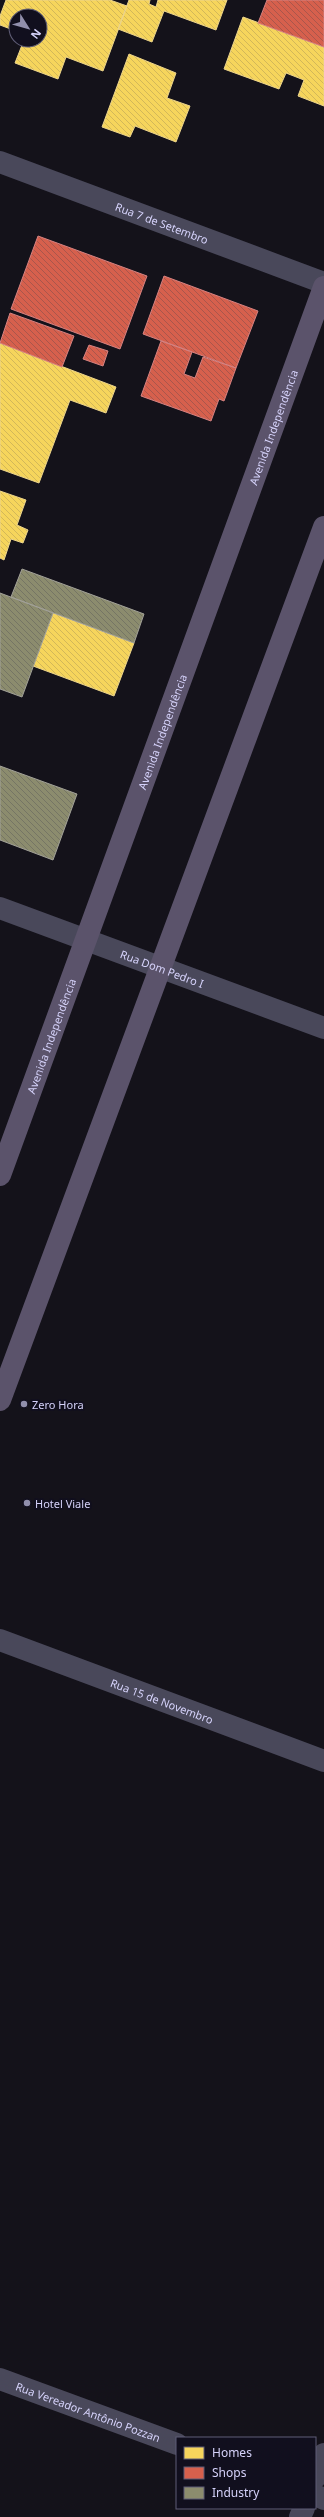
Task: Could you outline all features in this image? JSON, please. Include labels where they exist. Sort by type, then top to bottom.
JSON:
[{"type":"main road","name":"Avenida Independência","points":[[0,1175],[324,288]]},
{"type":"main road","points":[[0,1400],[324,527]]},
{"type":"street","name":"Rua 7 de Setembro","points":[[0,162],[324,283]]},
{"type":"street","name":"Rua Dom Pedro I","points":[[0,908],[324,1028]]},
{"type":"street","name":"Rua 15 de Novembro","points":[[0,1640],[324,1761]]},
{"type":"street","name":"Rua Vereador Antônio Pozzan","points":[[0,2379],[176,2444]]},
{"type":"street","points":[[316,2475],[324,2454]]},
{"type":"building: Homes","points":[[6,0],[110,0],[127,6],[103,71],[66,57],[58,79],[15,63],[21,48],[48,48],[48,8],[8,8],[8,28],[0,25],[0,16]]},
{"type":"building: Homes","points":[[129,0],[150,0],[149,4],[156,7],[158,0],[227,0],[216,30],[164,11],[152,42],[118,29]]},
{"type":"building: Homes","points":[[243,17],[324,47],[324,106],[298,96],[304,80],[286,73],[279,89],[224,69]]},
{"type":"building: Homes","points":[[129,54],[176,73],[167,98],[190,106],[176,142],[135,126],[130,137],[102,127]]},
{"type":"building: Homes","points":[[0,343],[116,387],[106,413],[70,400],[39,483],[0,469]]},
{"type":"building: Homes","points":[[0,491],[26,500],[17,525],[28,530],[23,543],[11,539],[4,560],[0,558]]},
{"type":"building: Homes","points":[[53,613],[134,643],[114,696],[33,666]]},
{"type":"building: Shops","points":[[267,0],[324,0],[324,47],[258,23]]},
{"type":"building: Shops","points":[[38,236],[147,276],[120,349],[11,309]]},
{"type":"building: Shops","points":[[164,276],[258,311],[236,368],[143,334]]},
{"type":"building: Shops","points":[[10,313],[74,336],[62,367],[0,343]]},
{"type":"building: Shops","points":[[161,341],[192,352],[184,374],[195,378],[203,357],[236,368],[224,401],[219,399],[211,421],[141,396]]},
{"type":"building: Shops","points":[[89,345],[108,351],[103,366],[83,359]]},
{"type":"building: Industry","points":[[22,569],[144,614],[134,643],[11,597]]},
{"type":"building: Industry","points":[[0,593],[53,613],[22,697],[0,689]]},
{"type":"building: Industry","points":[[0,766],[77,794],[53,860],[0,840]]},
{"type":"place","name":"Zero Hora","points":[[24,1404]]},
{"type":"place","name":"Hotel Viale","points":[[27,1503]]}]
